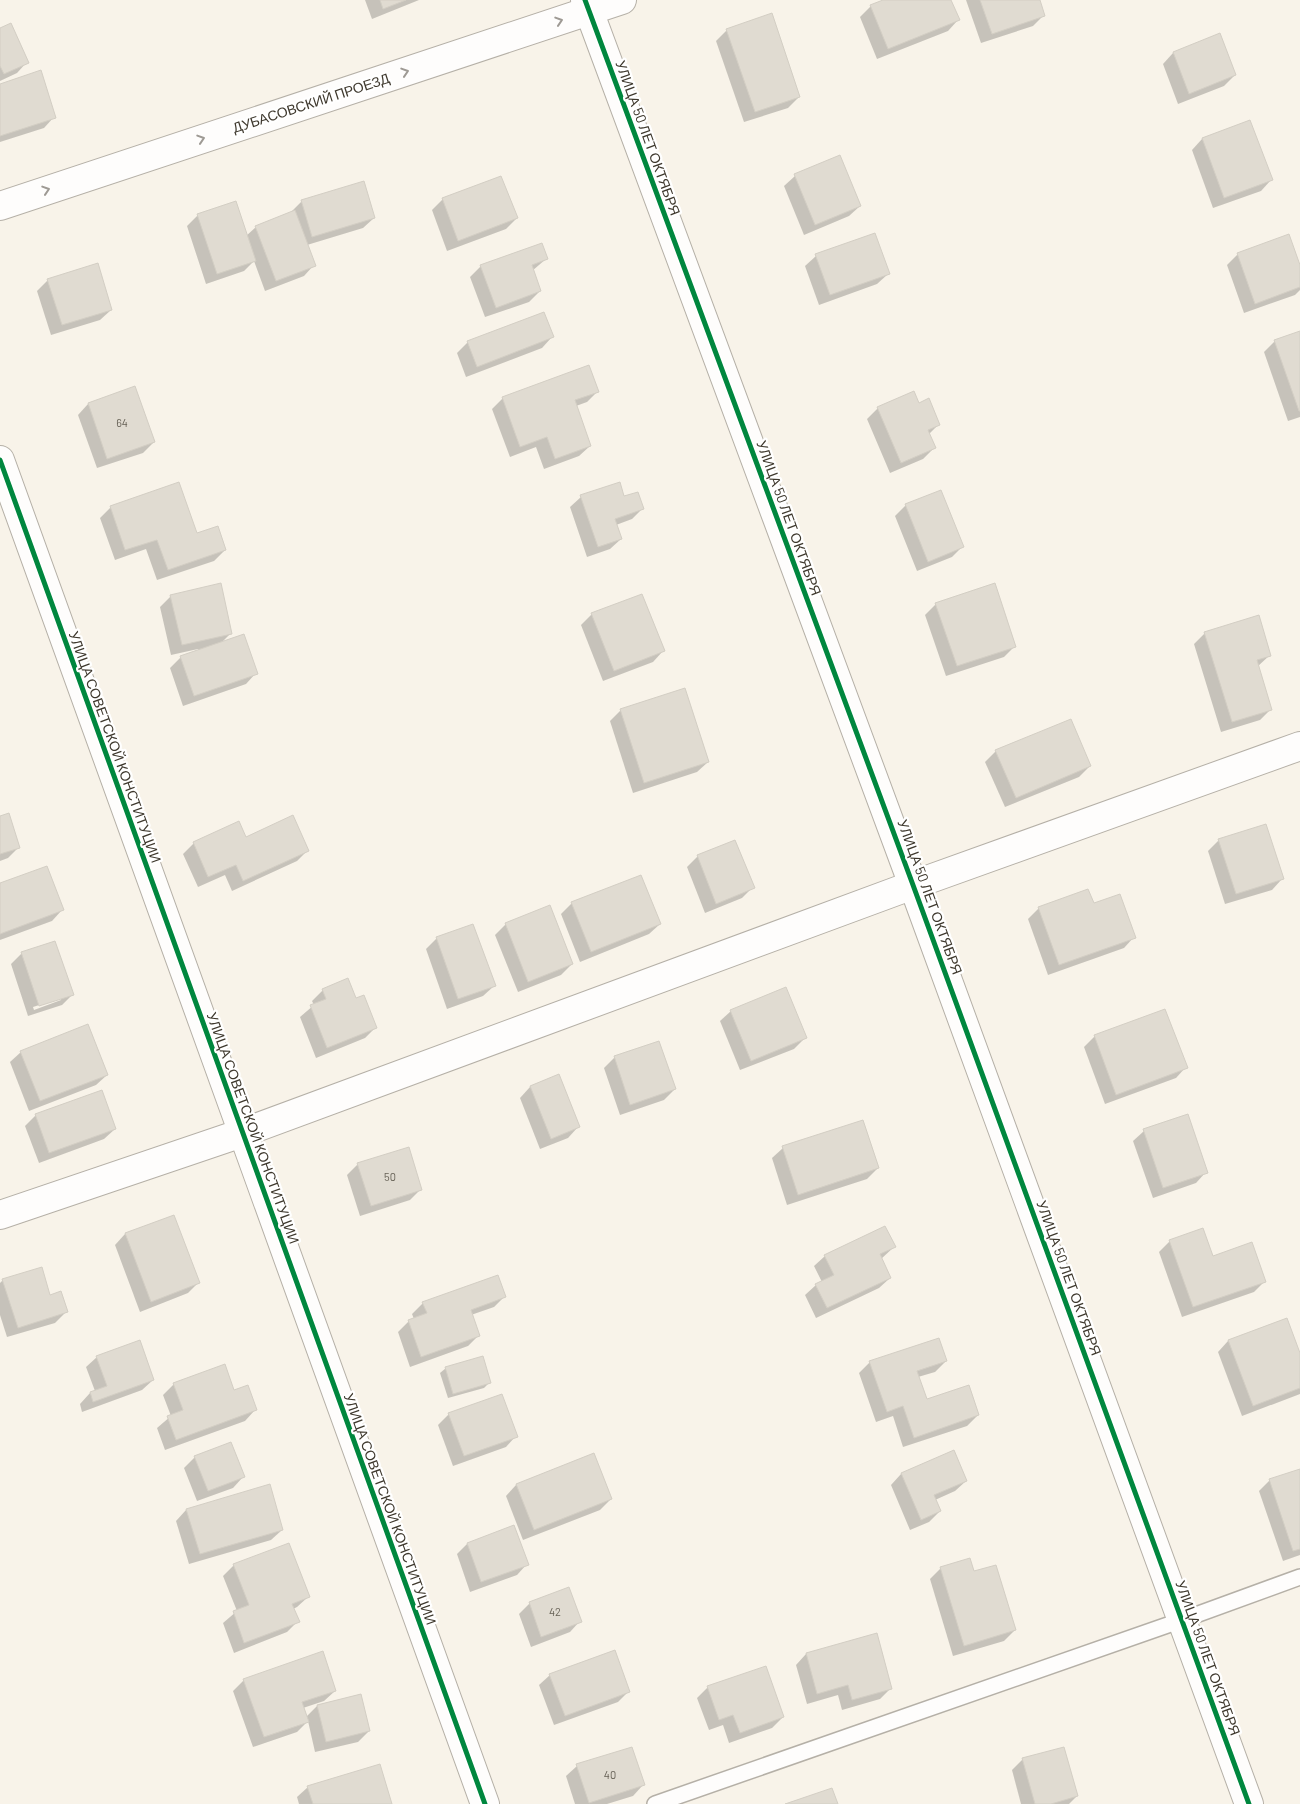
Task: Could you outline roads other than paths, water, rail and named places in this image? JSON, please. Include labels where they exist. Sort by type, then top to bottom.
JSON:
[{"type":"street","name":"ДУБАСОВСКИЙ ПРОЕЗД","points":[[0,206],[587,5],[622,0]]},
{"type":"street","name":"УЛИЦА 50 ЛЕТ ОКТЯБРЯ","points":[[587,5],[913,884],[1249,1804]]},
{"type":"street","name":"УЛИЦА СОВЕТСКОЙ КОНСТИТУЦИИ","points":[[0,460],[485,1804]]},
{"type":"street","points":[[0,1215],[242,1133],[913,884],[1300,746]]},
{"type":"lane","points":[[654,1804],[1300,1577]]}]
